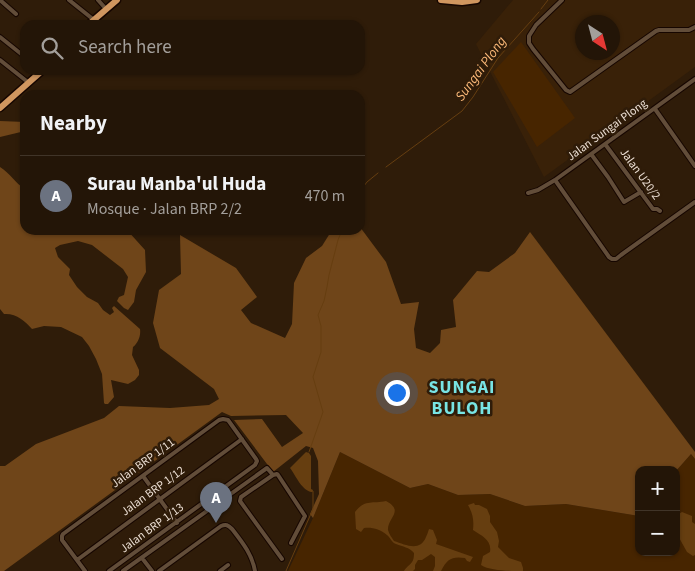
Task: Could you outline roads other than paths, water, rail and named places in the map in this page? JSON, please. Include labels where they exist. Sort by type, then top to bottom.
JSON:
[{"type":"highway","points":[[93,20],[115,0]]},
{"type":"highway","points":[[443,0],[462,2],[477,0]]},
{"type":"highway","points":[[21,90],[38,75]]},
{"type":"highway","points":[[0,108],[20,91]]},
{"type":"street","points":[[0,0],[16,14]]},
{"type":"street","points":[[69,0],[89,20]]},
{"type":"street","points":[[98,0],[106,9]]},
{"type":"street","points":[[562,0],[536,25],[529,36],[533,49],[566,90],[570,92],[656,31],[689,30],[695,28]]},
{"type":"street","points":[[0,37],[20,52]]},
{"type":"street","points":[[0,60],[29,83]]},
{"type":"street","name":"Jalan Sungai Plong","points":[[528,193],[538,190],[555,180],[695,79]]},
{"type":"street","points":[[654,109],[695,166]]},
{"type":"street","name":"Jalan U20/2","points":[[605,144],[653,209],[660,211]]},
{"type":"street","points":[[591,154],[624,202],[641,192]]},
{"type":"street","points":[[555,180],[612,259],[616,259],[695,202]]},
{"type":"street","name":"Jalan BRP 1/11","points":[[85,571],[62,540],[63,534],[219,420],[228,420],[256,459],[255,465]]},
{"type":"street","name":"Jalan BRP 1/12","points":[[76,560],[242,439]]},
{"type":"street","name":"Jalan BRP 1/13","points":[[109,571],[255,465]]},
{"type":"street","points":[[124,571],[267,468],[272,474],[278,475],[305,516],[291,543]]},
{"type":"street","points":[[262,472],[267,478]]},
{"type":"street","points":[[272,474],[241,497],[240,501],[282,559]]},
{"type":"street","points":[[143,476],[177,522]]},
{"type":"street","points":[[160,571],[224,525],[229,526],[249,553],[255,571]]},
{"type":"street","points":[[142,558],[152,571]]},
{"type":"street","points":[[220,571],[228,565]]},
{"type":"waterway","name":"Sungai Plong","points":[[541,9],[548,0]]},
{"type":"waterway","name":"Sungai Plong","points":[[386,167],[462,111],[498,58],[539,12]]},
{"type":"waterway","name":"Sungai Plong","points":[[365,185],[378,173]]},
{"type":"waterway","name":"Sungai Plong","points":[[309,452],[323,412],[313,377],[321,352],[321,326],[318,315],[324,301],[340,235]]},
{"type":"waterway","name":"Sungai Plong","points":[[286,571],[313,509],[313,491],[311,491]]},
{"type":"place","name":"Surau Manba'ul Huda","points":[[216,523]]},
{"type":"district","name":"SUNGAI BULOH","points":[[462,397]]}]
